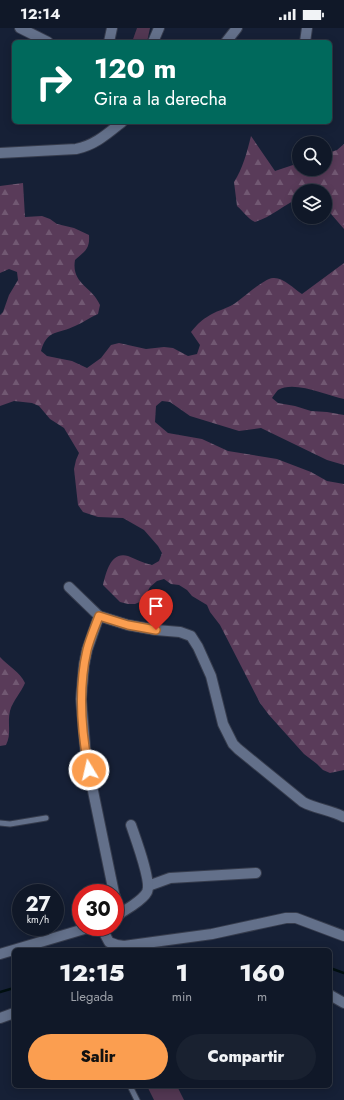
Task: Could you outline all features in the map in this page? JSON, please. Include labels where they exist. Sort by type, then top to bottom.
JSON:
[{"type":"street","points":[[20,28],[44,40]]},
{"type":"street","points":[[109,40],[112,28]]},
{"type":"street","points":[[154,40],[159,28]]},
{"type":"street","points":[[228,40],[237,28]]},
{"type":"street","points":[[305,40],[307,28]]},
{"type":"street","points":[[0,153],[76,150],[100,140],[120,124]]},
{"type":"street","points":[[69,587],[99,616],[128,625],[156,630],[180,632],[191,636],[198,647],[211,676],[225,731],[238,749],[303,802],[344,817]]},
{"type":"street","points":[[99,616],[87,650],[81,699],[86,757],[113,884]]},
{"type":"street","points":[[124,910],[144,896],[147,892],[148,886],[131,825]]},
{"type":"street","points":[[148,886],[170,878],[256,873]]},
{"type":"street","points":[[106,936],[109,942],[120,946],[151,943],[212,934],[286,918],[296,918],[344,936]]},
{"type":"street","points":[[20,948],[72,933]]},
{"type":"street","points":[[0,954],[12,950]]},
{"type":"street","points":[[332,996],[344,1003]]},
{"type":"street","points":[[0,1018],[12,1014]]},
{"type":"lane","points":[[0,823],[10,824],[46,818]]},
{"type":"lane","points":[[131,1088],[136,1100]]},
{"type":"shaded area","points":[[137,28],[150,28],[147,40],[133,40]]},
{"type":"shaded area","points":[[148,1088],[178,1088],[184,1100],[154,1100]]},
{"type":"green space","points":[[251,136],[275,171],[292,165],[292,176],[332,176],[332,152],[337,150],[344,144],[344,229],[332,215],[332,184],[292,184],[292,202],[267,217],[255,222],[248,217],[237,206],[234,182],[246,154]]},
{"type":"green space","points":[[23,183],[25,217],[42,216],[57,224],[74,228],[89,235],[88,247],[75,260],[75,268],[79,280],[92,293],[100,305],[98,314],[78,325],[54,333],[47,339],[41,351],[47,356],[72,361],[87,368],[101,358],[111,345],[119,343],[146,349],[164,347],[173,348],[188,356],[197,354],[200,345],[191,332],[200,322],[210,315],[234,304],[259,285],[273,278],[281,279],[302,294],[344,263],[344,399],[311,390],[293,387],[285,387],[278,390],[272,398],[278,403],[311,411],[344,415],[344,465],[327,460],[261,428],[239,431],[190,416],[170,402],[162,401],[156,406],[155,422],[168,433],[202,439],[228,451],[277,459],[311,472],[327,481],[344,484],[344,770],[330,773],[323,770],[304,754],[269,715],[260,703],[220,625],[210,612],[207,605],[192,596],[187,590],[179,585],[171,584],[164,579],[157,581],[150,587],[142,601],[135,604],[120,602],[103,585],[110,564],[117,557],[122,555],[128,556],[152,565],[159,561],[162,553],[158,546],[144,530],[123,518],[98,517],[83,512],[78,505],[74,469],[79,453],[64,428],[50,419],[39,406],[32,403],[14,401],[0,406],[0,315],[3,312],[9,295],[18,280],[17,272],[9,269],[0,273],[0,186]]},
{"type":"green space","points":[[0,657],[17,672],[25,683],[10,711],[8,741],[6,745],[0,746]]},
{"type":"waterway","points":[[332,969],[344,973]]},
{"type":"waterway","points":[[0,992],[12,989]]},
{"type":"route","points":[[89,770],[86,757],[81,699],[87,650],[99,616],[128,625],[156,630]]}]
